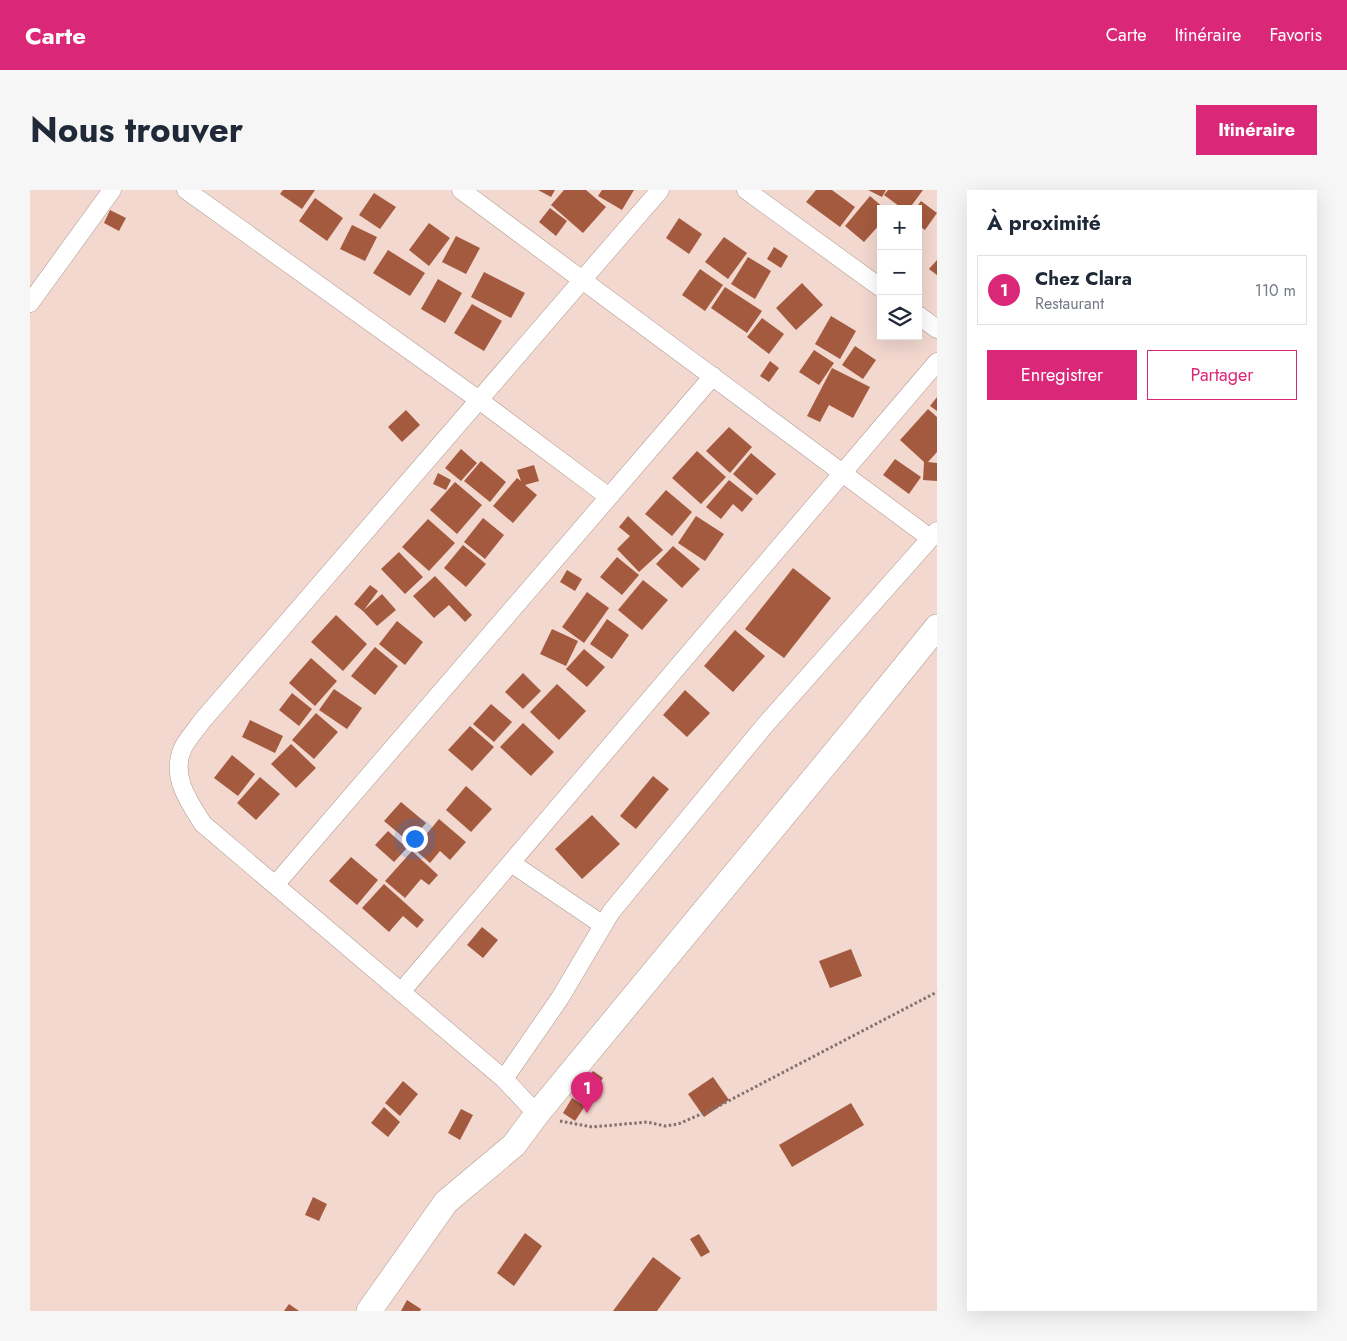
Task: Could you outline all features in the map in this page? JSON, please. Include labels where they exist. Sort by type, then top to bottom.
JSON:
[{"type":"main road","points":[[369,1311],[446,1202],[514,1145],[537,1114],[848,738],[937,627]]},
{"type":"street","points":[[30,303],[112,190]]},
{"type":"street","points":[[186,190],[479,400],[609,498]]},
{"type":"street","points":[[461,190],[843,473],[934,534],[766,724],[611,912],[560,998],[504,1079]]},
{"type":"street","points":[[537,1114],[504,1079],[203,824],[187,800],[178,775],[182,751],[202,721],[660,190]]},
{"type":"street","points":[[746,190],[877,285]]},
{"type":"street","points":[[922,318],[937,329]]},
{"type":"street","points":[[401,992],[937,362]]},
{"type":"street","points":[[275,885],[713,376]]},
{"type":"street","points":[[511,862],[603,925]]},
{"type":"path","points":[[537,1114],[568,1123],[592,1127],[646,1122],[665,1126],[678,1124],[712,1109],[937,992]]},
{"type":"building","points":[[283,190],[315,190],[302,209],[280,194]]},
{"type":"building","points":[[538,190],[555,190],[551,197]]},
{"type":"building","points":[[564,190],[586,190],[606,207],[583,233],[551,205]]},
{"type":"building","points":[[602,190],[634,190],[622,210],[598,196]]},
{"type":"building","points":[[816,190],[832,190],[855,207],[840,227],[806,202]]},
{"type":"building","points":[[868,190],[886,190],[882,197]]},
{"type":"building","points":[[888,190],[923,190],[912,205],[898,205],[884,195]]},
{"type":"building","points":[[374,193],[396,207],[380,229],[359,215]]},
{"type":"building","points":[[870,196],[880,205],[877,205],[877,227],[864,242],[845,226]]},
{"type":"building","points":[[315,198],[343,218],[327,241],[299,221]]},
{"type":"building","points":[[921,201],[937,213],[925,230],[922,228],[922,205],[918,205]]},
{"type":"building","points":[[550,208],[567,221],[556,236],[539,222]]},
{"type":"building","points":[[110,210],[126,218],[119,231],[104,223]]},
{"type":"building","points":[[679,218],[702,234],[689,254],[666,238]]},
{"type":"building","points":[[429,223],[450,238],[429,266],[409,250]]},
{"type":"building","points":[[352,225],[377,237],[365,261],[340,249]]},
{"type":"building","points":[[456,236],[480,248],[466,274],[442,262]]},
{"type":"building","points":[[724,237],[747,253],[728,279],[705,262]]},
{"type":"building","points":[[774,247],[788,256],[781,268],[767,259]]},
{"type":"building","points":[[388,250],[425,273],[410,296],[373,273]]},
{"type":"building","points":[[748,257],[771,271],[755,299],[731,284]]},
{"type":"building","points":[[937,260],[937,275],[929,269]]},
{"type":"building","points":[[700,269],[723,285],[705,311],[682,295]]},
{"type":"building","points":[[484,272],[525,293],[511,318],[471,297]]},
{"type":"building","points":[[438,279],[462,293],[445,323],[421,309]]},
{"type":"building","points":[[802,283],[823,305],[796,330],[776,308]]},
{"type":"building","points":[[725,287],[762,311],[747,333],[711,308]]},
{"type":"building","points":[[472,304],[502,321],[484,351],[454,333]]},
{"type":"building","points":[[831,316],[856,331],[840,359],[815,344]]},
{"type":"building","points":[[762,318],[784,334],[769,354],[747,337]]},
{"type":"building","points":[[855,346],[876,360],[863,379],[842,365]]},
{"type":"building","points":[[814,350],[834,363],[819,385],[799,372]]},
{"type":"building","points":[[770,361],[779,368],[769,382],[760,376]]},
{"type":"building","points":[[832,368],[870,387],[853,418],[829,405],[820,422],[807,416]]},
{"type":"building","points":[[937,397],[937,411],[930,406]]},
{"type":"building","points":[[928,409],[937,417],[937,452],[928,462],[937,463],[937,481],[923,480],[924,462],[900,440]]},
{"type":"building","points":[[406,410],[420,425],[402,442],[388,427]]},
{"type":"building","points":[[729,427],[752,447],[730,473],[706,451]]},
{"type":"building","points":[[461,449],[477,463],[461,481],[445,468]]},
{"type":"building","points":[[697,451],[726,477],[701,504],[672,478]]},
{"type":"building","points":[[751,453],[776,474],[757,495],[733,474]]},
{"type":"building","points":[[895,459],[921,477],[909,494],[883,475]]},
{"type":"building","points":[[481,461],[506,482],[490,502],[464,481]]},
{"type":"building","points":[[534,465],[539,481],[525,485],[537,495],[513,523],[493,506],[517,478],[521,481],[517,470]]},
{"type":"building","points":[[438,473],[451,480],[446,490],[433,484]]},
{"type":"building","points":[[729,480],[753,499],[742,512],[733,504],[721,519],[706,507]]},
{"type":"building","points":[[455,482],[482,505],[457,534],[430,510]]},
{"type":"building","points":[[666,490],[692,512],[672,536],[645,514]]},
{"type":"building","points":[[628,516],[663,550],[639,572],[617,549],[630,536],[619,527]]},
{"type":"building","points":[[696,516],[724,534],[705,561],[678,543]]},
{"type":"building","points":[[483,518],[504,535],[485,559],[464,542]]},
{"type":"building","points":[[428,519],[455,543],[429,571],[402,547]]},
{"type":"building","points":[[463,545],[486,564],[466,587],[444,568]]},
{"type":"building","points":[[673,546],[700,569],[682,588],[656,564]]},
{"type":"building","points":[[399,552],[423,577],[405,594],[381,569]]},
{"type":"building","points":[[617,557],[639,575],[622,595],[600,577]]},
{"type":"building","points":[[793,568],[831,598],[784,658],[745,629]]},
{"type":"building","points":[[567,570],[582,579],[575,591],[560,582]]},
{"type":"building","points":[[435,576],[472,615],[465,622],[449,605],[434,618],[413,596]]},
{"type":"building","points":[[643,580],[668,600],[642,630],[618,610]]},
{"type":"building","points":[[370,585],[378,591],[364,610],[382,594],[396,610],[377,626],[354,604]]},
{"type":"building","points":[[587,592],[609,608],[584,643],[562,627]]},
{"type":"building","points":[[336,615],[367,644],[343,671],[311,642]]},
{"type":"building","points":[[607,619],[629,635],[612,659],[590,644]]},
{"type":"building","points":[[397,621],[423,642],[405,665],[379,644]]},
{"type":"building","points":[[552,629],[578,641],[566,666],[540,654]]},
{"type":"building","points":[[735,630],[765,656],[733,692],[704,666]]},
{"type":"building","points":[[375,647],[398,666],[375,695],[351,676]]},
{"type":"building","points":[[584,649],[605,667],[587,687],[566,669]]},
{"type":"building","points":[[311,658],[337,681],[315,706],[289,683]]},
{"type":"building","points":[[523,673],[541,691],[523,709],[505,692]]},
{"type":"building","points":[[557,684],[586,711],[559,740],[530,712]]},
{"type":"building","points":[[334,689],[362,708],[347,729],[319,710]]},
{"type":"building","points":[[685,690],[710,713],[687,737],[663,715]]},
{"type":"building","points":[[292,693],[312,709],[299,726],[279,710]]},
{"type":"building","points":[[491,704],[512,722],[494,742],[473,724]]},
{"type":"building","points":[[316,713],[338,732],[314,759],[292,740]]},
{"type":"building","points":[[250,720],[283,736],[275,753],[242,737]]},
{"type":"building","points":[[523,723],[554,752],[531,776],[500,747]]},
{"type":"building","points":[[470,726],[494,747],[472,771],[448,750]]},
{"type":"building","points":[[291,744],[316,768],[296,788],[271,764]]},
{"type":"building","points":[[232,755],[255,774],[238,796],[214,778]]},
{"type":"building","points":[[653,776],[669,789],[636,829],[620,816]]},
{"type":"building","points":[[260,777],[280,794],[256,820],[237,803]]},
{"type":"building","points":[[466,786],[492,809],[471,832],[446,810]]},
{"type":"building","points":[[401,802],[426,823],[409,842],[384,821]]},
{"type":"building","points":[[592,815],[620,844],[582,879],[555,849]]},
{"type":"building","points":[[439,819],[466,842],[450,860],[440,851],[430,863],[414,849]]},
{"type":"building","points":[[388,831],[407,848],[394,862],[375,845]]},
{"type":"building","points":[[412,851],[438,875],[429,885],[421,879],[405,898],[385,881]]},
{"type":"building","points":[[351,857],[378,880],[357,905],[329,881]]},
{"type":"building","points":[[384,884],[424,920],[417,928],[403,916],[389,932],[362,908]]},
{"type":"building","points":[[482,927],[498,940],[483,958],[467,945]]},
{"type":"building","points":[[851,949],[862,976],[830,988],[819,961]]},
{"type":"building","points":[[593,1071],[603,1078],[586,1102],[576,1094]]},
{"type":"building","points":[[713,1077],[729,1100],[704,1117],[688,1094]]},
{"type":"building","points":[[403,1081],[418,1094],[400,1116],[385,1103]]},
{"type":"building","points":[[572,1098],[585,1106],[575,1121],[563,1113]]},
{"type":"building","points":[[851,1103],[864,1125],[792,1167],[779,1145]]},
{"type":"building","points":[[384,1107],[400,1122],[388,1137],[371,1123]]},
{"type":"building","points":[[461,1109],[473,1115],[460,1140],[448,1133]]},
{"type":"building","points":[[313,1197],[327,1204],[319,1221],[305,1215]]},
{"type":"building","points":[[525,1233],[542,1246],[514,1286],[497,1273]]},
{"type":"building","points":[[699,1234],[710,1252],[701,1257],[690,1239]]},
{"type":"building","points":[[653,1257],[681,1278],[657,1311],[613,1311]]},
{"type":"building","points":[[407,1300],[421,1309],[420,1311],[401,1311]]},
{"type":"building","points":[[289,1304],[299,1311],[284,1311]]},
{"type":"place","name":"Chez Clara","points":[[587,1113]]}]
